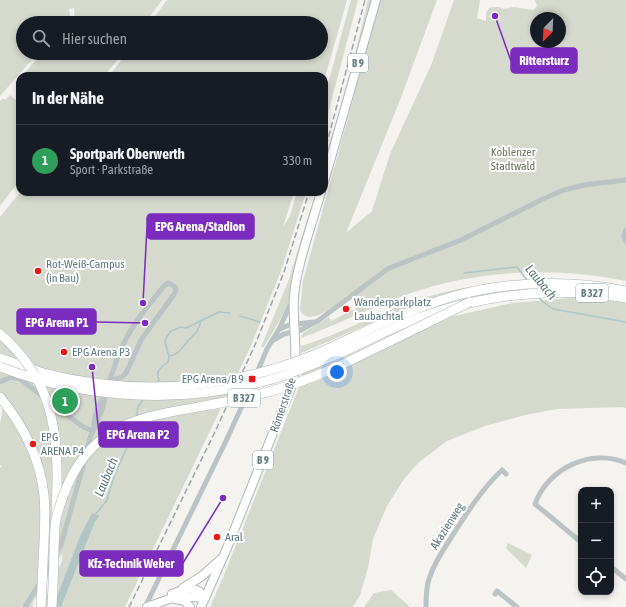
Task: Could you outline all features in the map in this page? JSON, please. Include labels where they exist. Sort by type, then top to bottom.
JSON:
[{"type":"highway","name":"B 327","points":[[0,358],[43,373],[90,383],[149,388],[196,386],[248,376],[291,364],[406,313],[466,294],[512,286],[542,284],[600,286],[626,290]]},
{"type":"highway","name":"B 327","points":[[0,367],[45,381],[100,392],[148,396],[206,393],[246,386],[286,375],[332,357],[418,318],[470,302],[516,294],[557,292],[582,292],[626,298]]},
{"type":"highway","name":"B 327","points":[[56,521],[66,487],[80,462],[100,441],[123,427],[158,414],[249,397],[314,377],[470,302]]},
{"type":"highway","name":"B 327","points":[[0,334],[27,363],[42,390],[50,409],[55,430],[57,454],[56,521],[52,607]]},
{"type":"highway","points":[[0,398],[13,414],[29,441],[36,459],[41,481],[44,498],[41,607]]},
{"type":"main road","name":"B 9","points":[[328,169],[376,0]]},
{"type":"main road","name":"Römerstraße","points":[[201,607],[223,557],[291,388],[294,372],[294,297],[299,271],[320,196]]},
{"type":"main road","points":[[149,606],[179,591],[202,576],[223,557]]},
{"type":"main road","points":[[179,591],[195,589],[200,591],[205,598]]},
{"type":"main road","points":[[149,606],[170,598],[183,596],[205,598]]},
{"type":"main road","points":[[170,598],[182,600],[190,607]]},
{"type":"street","points":[[279,329],[284,326],[303,330],[389,268],[456,242],[545,198],[564,190],[584,185],[626,180]]},
{"type":"street","points":[[626,230],[624,236],[626,241]]},
{"type":"street","points":[[25,607],[61,545],[93,429],[96,413],[105,394],[122,346],[129,333],[163,286],[168,283],[174,286],[176,289],[175,293],[140,340],[126,373],[122,377],[110,381]]},
{"type":"street","points":[[149,606],[272,341],[279,329],[288,306],[294,297]]},
{"type":"street","points":[[272,341],[294,328],[315,322]]},
{"type":"street","points":[[0,382],[11,377],[20,379],[83,427],[93,429]]},
{"type":"street","points":[[578,540],[535,504],[538,494],[556,474],[576,462],[602,458],[626,463]]},
{"type":"street","name":"Akazienweg","points":[[426,607],[429,580],[441,554],[468,510],[485,487],[502,470],[506,474]]},
{"type":"street","points":[[614,569],[626,579]]},
{"type":"street","points":[[495,594],[497,591],[517,607]]},
{"type":"green space","points":[[0,0],[162,0],[150,16],[75,16],[74,8],[69,9],[70,16],[16,16],[16,60],[32,60],[21,72],[16,72],[16,78],[0,96]]},
{"type":"green space","points":[[167,0],[347,0],[327,72],[112,72],[122,60],[328,60],[328,16],[155,16]]},
{"type":"green space","points":[[351,0],[358,0],[328,114],[328,83]]},
{"type":"green space","points":[[368,0],[372,0],[328,155],[328,149],[354,59]]},
{"type":"green space","name":"Koblenzer Stadtwald","points":[[379,0],[437,0],[400,100],[346,233],[372,211],[390,154],[432,63],[454,0],[480,0],[477,18],[486,21],[486,13],[489,8],[500,7],[502,9],[514,7],[533,10],[537,6],[535,0],[626,0],[626,281],[571,273],[544,272],[488,275],[434,286],[408,294],[301,338],[303,333],[329,317],[331,321],[360,306],[348,295],[324,313],[317,316],[310,317],[304,315],[300,310],[303,281],[326,196],[328,196],[328,190]]},
{"type":"green space","points":[[36,60],[117,60],[107,72],[25,72]]},
{"type":"green space","points":[[10,95],[16,100],[16,185],[0,206],[0,101],[3,98],[5,100]]},
{"type":"green space","points":[[17,196],[293,196],[283,227],[290,216],[296,196],[305,196],[281,271],[250,348],[125,607],[61,607],[95,522],[100,517],[92,513],[80,536],[53,607],[42,607],[62,561],[62,554],[33,602],[33,607],[0,607],[0,468],[2,466],[0,465],[0,424],[3,407],[0,404],[0,217]],"holes":[[[122,422],[117,433],[91,453],[96,438],[109,428]]]},
{"type":"green space","points":[[316,196],[291,279],[289,304],[264,347],[261,347],[288,282]]},
{"type":"green space","points":[[475,286],[408,307],[301,353],[301,346],[408,303],[453,290]]},
{"type":"green space","points":[[571,298],[601,299],[626,303],[626,408],[557,409],[525,415],[485,426],[447,441],[418,463],[404,479],[387,506],[373,539],[368,568],[360,595],[353,607],[210,607],[299,387],[352,365],[450,317],[512,303]]},
{"type":"green space","points":[[390,336],[343,360],[302,376],[302,373],[342,358]]},
{"type":"green space","points":[[508,543],[532,555],[526,568],[506,548]]},
{"type":"green space","points":[[391,590],[410,607],[364,607],[374,593]]},
{"type":"shaded area","points":[[92,513],[100,516],[95,522],[61,607],[53,607],[80,536]]},
{"type":"waterway","name":"Laubach","points":[[464,273],[517,267],[527,280]]},
{"type":"waterway","name":"Laubach","points":[[538,296],[543,302],[553,309],[626,322]]},
{"type":"waterway","name":"Laubach","points":[[157,383],[159,380],[158,371],[168,362],[169,356],[165,342],[171,331],[181,327],[186,328],[219,312],[230,313]]},
{"type":"waterway","name":"Laubach","points":[[240,316],[260,322]]},
{"type":"waterway","name":"Laubach","points":[[170,356],[178,353],[197,331],[201,321]]},
{"type":"waterway","name":"Laubach","points":[[136,418],[138,407],[144,398]]},
{"type":"waterway","name":"Laubach","points":[[95,515],[107,500],[114,476],[133,434],[135,426]]},
{"type":"railway","points":[[328,139],[365,0]]},
{"type":"railway","points":[[129,607],[213,436],[255,345],[284,272],[308,196]]},
{"type":"place","name":"Rittersturz","points":[[495,16]]},
{"type":"place","name":"Rot-Weiß-Campus (in Bau)","points":[[38,271]]},
{"type":"place","name":"EPG Arena/Stadion","points":[[143,303]]},
{"type":"place","name":"Wanderparkplatz Laubachtal","points":[[346,309]]},
{"type":"place","name":"EPG Arena P1","points":[[145,323]]},
{"type":"place","name":"EPG Arena P3","points":[[64,352]]},
{"type":"place","name":"EPG Arena P2","points":[[92,367]]},
{"type":"place","name":"EPG Arena/B 9","points":[[252,379]]},
{"type":"place","name":"Sportpark Oberwerth","points":[[65,401]]},
{"type":"place","name":"EPG ARENA P4","points":[[33,444]]},
{"type":"place","name":"Kfz-Technik Weber","points":[[223,498]]},
{"type":"place","name":"Aral","points":[[217,537]]}]
